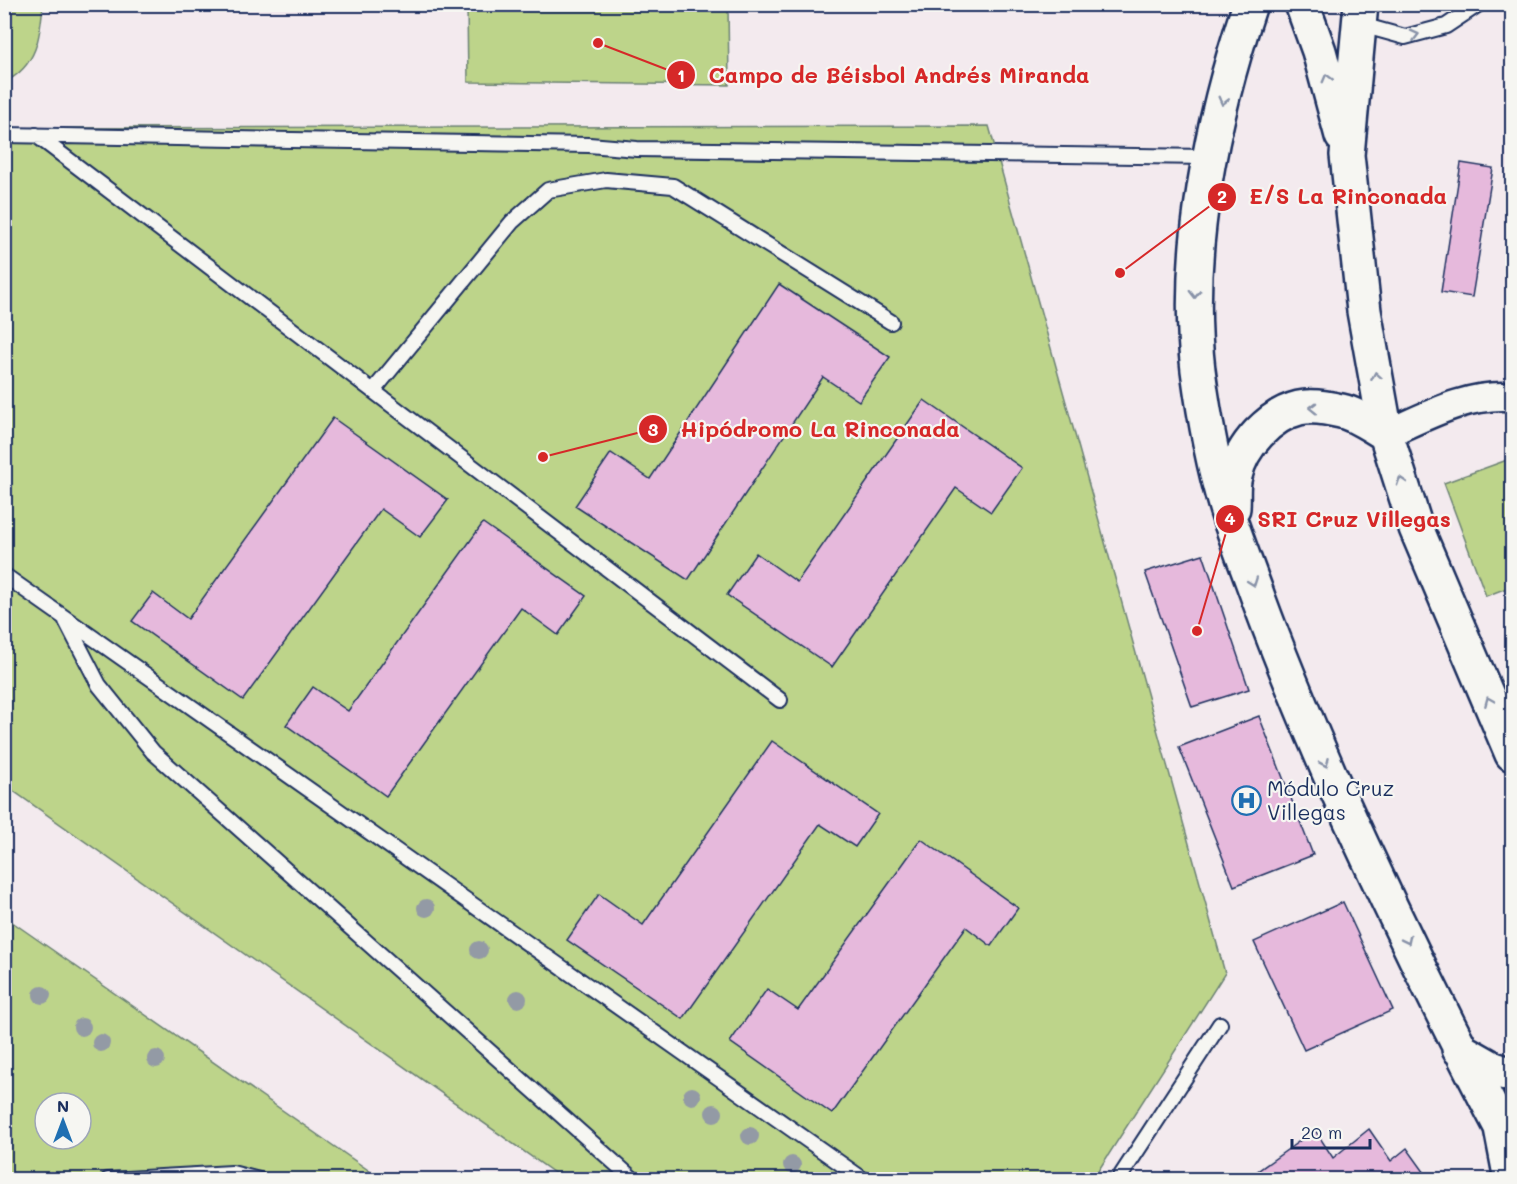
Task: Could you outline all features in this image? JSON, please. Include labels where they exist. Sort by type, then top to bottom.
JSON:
[{"type":"main road","points":[[1226,4],[1235,54]]},
{"type":"main road","points":[[1250,4],[1209,157],[1200,221],[1195,291],[1198,370],[1209,434],[1225,505],[1292,688],[1366,856],[1459,1049],[1507,1138],[1511,1179]]},
{"type":"main road","points":[[1302,4],[1319,51],[1347,155],[1364,311],[1386,434],[1416,528],[1512,754]]},
{"type":"main road","points":[[1347,155],[1360,14]]},
{"type":"main road","points":[[1233,527],[1234,476],[1241,459],[1264,428],[1282,414],[1301,407],[1320,407],[1343,411],[1386,434]]},
{"type":"main road","points":[[1459,1049],[1494,1069],[1512,1075]]},
{"type":"street","points":[[1386,434],[1470,399],[1512,397]]},
{"type":"lane","points":[[1360,14],[1405,37],[1446,26],[1479,4]]},
{"type":"lane","points":[[4,135],[578,145],[637,149],[1209,157]]},
{"type":"lane","points":[[36,135],[780,700]]},
{"type":"lane","points":[[373,391],[512,222],[548,190],[606,180],[673,186],[891,322]]},
{"type":"lane","points":[[4,575],[864,1179]]},
{"type":"lane","points":[[65,619],[99,685],[153,752],[634,1179]]},
{"type":"lane","points":[[1118,1179],[1220,1024]]},
{"type":"lane","points":[[108,1179],[232,1173],[259,1179]]},
{"type":"green space","points":[[5,4],[43,5],[35,50],[24,68],[5,82]]},
{"type":"green space","points":[[467,5],[728,5],[729,85],[468,82]]},
{"type":"green space","points":[[989,126],[1225,973],[1093,1179],[563,1179],[5,785],[5,128]]},
{"type":"green space","points":[[1507,460],[1512,475],[1512,586],[1486,596],[1444,483]]},
{"type":"green space","points":[[5,917],[381,1179],[5,1179]]},
{"type":"building","points":[[1461,163],[1493,168],[1472,297],[1441,292]]},
{"type":"building","points":[[779,284],[890,357],[859,401],[823,377],[688,580],[575,506],[611,453],[650,479]]},
{"type":"building","points":[[924,400],[1022,468],[991,512],[956,488],[832,667],[727,595],[756,553],[797,582]]},
{"type":"building","points":[[333,418],[448,500],[420,537],[381,509],[243,700],[132,621],[153,593],[188,619]]},
{"type":"building","points":[[483,523],[586,596],[558,635],[521,608],[386,796],[286,725],[313,687],[348,711]]},
{"type":"building","points":[[1203,554],[1249,689],[1192,707],[1145,572]]},
{"type":"building","name":"Módulo Cruz Villegas","points":[[1259,716],[1313,855],[1234,886],[1179,747]]},
{"type":"building","points":[[772,741],[878,814],[855,847],[820,824],[683,1019],[567,940],[599,894],[643,925]]},
{"type":"building","points":[[921,839],[1018,908],[991,946],[966,927],[832,1114],[730,1042],[767,989],[798,1010]]},
{"type":"building","points":[[1343,902],[1393,1010],[1304,1050],[1254,942]]},
{"type":"building","points":[[1369,1129],[1391,1161],[1407,1148],[1430,1180],[1245,1180],[1315,1130],[1333,1158]]},
{"type":"place","name":"Campo de Béisbol Andrés Miranda","points":[[598,43]]},
{"type":"place","name":"E/S La Rinconada","points":[[1120,273]]},
{"type":"place","name":"Hipódromo La Rinconada","points":[[543,457]]},
{"type":"place","name":"SRI Cruz Villegas","points":[[1197,631]]},
{"type":"place","name":"Módulo Cruz Villegas","points":[[1246,801]]}]
